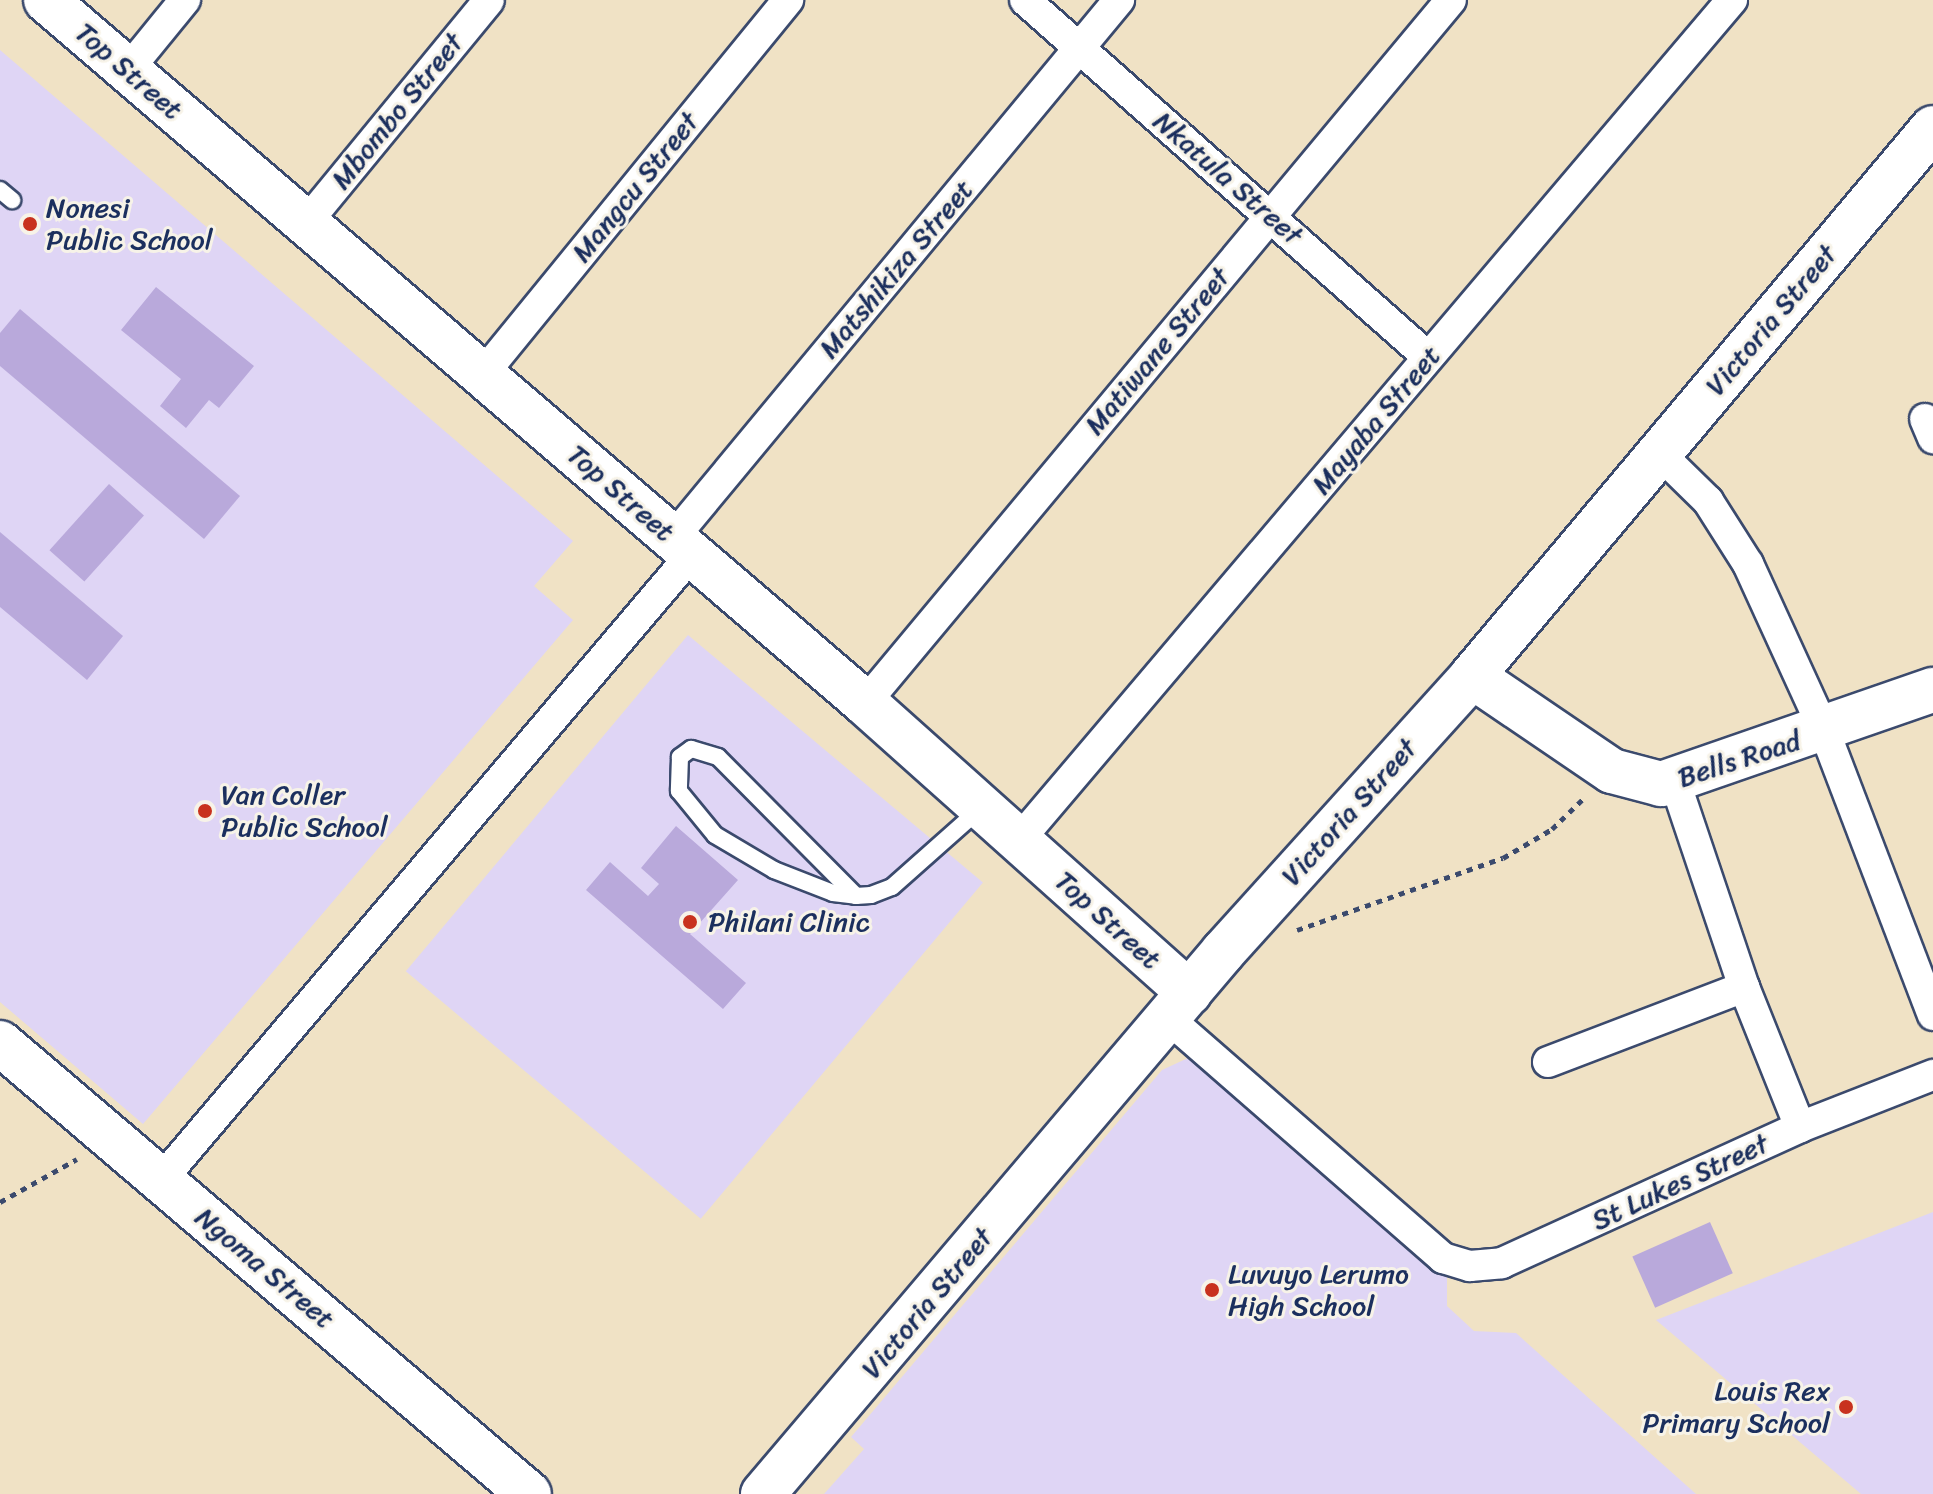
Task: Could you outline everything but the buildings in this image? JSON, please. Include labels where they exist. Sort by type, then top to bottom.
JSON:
[{"type":"street","name":"Top Street","points":[[46,0],[865,703],[1019,840],[1179,1006]]},
{"type":"street","points":[[127,71],[185,0]]},
{"type":"street","name":"Mbombo Street","points":[[306,223],[489,0]]},
{"type":"street","name":"Mangcu Street","points":[[483,374],[788,0]]},
{"type":"street","name":"Nkatula Street","points":[[1025,0],[1428,357]]},
{"type":"street","name":"Matshikiza Street","points":[[161,1180],[683,546],[1119,0]]},
{"type":"street","name":"Matiwane Street","points":[[865,703],[1451,0]]},
{"type":"street","name":"Mayaba Street","points":[[1019,840],[1732,0]]},
{"type":"street","name":"Victoria Street","points":[[763,1494],[1179,1006],[1472,676],[1933,128]]},
{"type":"street","points":[[1659,453],[1708,501],[1735,538],[1824,730],[1933,1015]]},
{"type":"street","name":"Bells Road","points":[[1472,676],[1612,771],[1645,782],[1675,782],[1933,690]]},
{"type":"street","points":[[1675,782],[1744,987],[1800,1127]]},
{"type":"street","points":[[1548,1062],[1744,987]]},
{"type":"street","name":"St Lukes Street","points":[[1179,1006],[1428,1245],[1443,1258],[1470,1266],[1502,1263],[1800,1127],[1933,1075]]},
{"type":"street","name":"Ngoma Street","points":[[0,1043],[529,1494]]},
{"type":"lane","points":[[856,896],[718,757],[691,749],[680,757],[679,791],[715,835],[795,880],[856,896],[882,892],[903,880],[982,807]]},
{"type":"path","points":[[1289,932],[1503,858],[1552,829],[1612,771]]},
{"type":"path","points":[[0,1202],[113,1139]]},
{"type":"shaded area","name":"Van Coller Public School","points":[[0,50],[573,541],[534,586],[573,620],[143,1124],[0,1002]]},
{"type":"shaded area","name":"Philani Clinic","points":[[688,635],[983,882],[701,1219],[406,971]]},
{"type":"shaded area","name":"Luvuyo Lerumo High School","points":[[1188,1058],[1447,1273],[1447,1306],[1474,1331],[1516,1333],[1696,1494],[824,1494],[864,1449],[851,1437],[1162,1070]]},
{"type":"shaded area","name":"Louis Rex Primary School","points":[[1933,1212],[1933,1494],[1861,1494],[1656,1320]]},
{"type":"place","name":"Nonesi Public School","points":[[30,224]]},
{"type":"place","name":"Van Coller Public School","points":[[205,811]]},
{"type":"place","name":"Philani Clinic","points":[[690,922]]},
{"type":"place","name":"Luvuyo Lerumo High School","points":[[1212,1290]]},
{"type":"place","name":"Louis Rex Primary School","points":[[1846,1407]]}]
